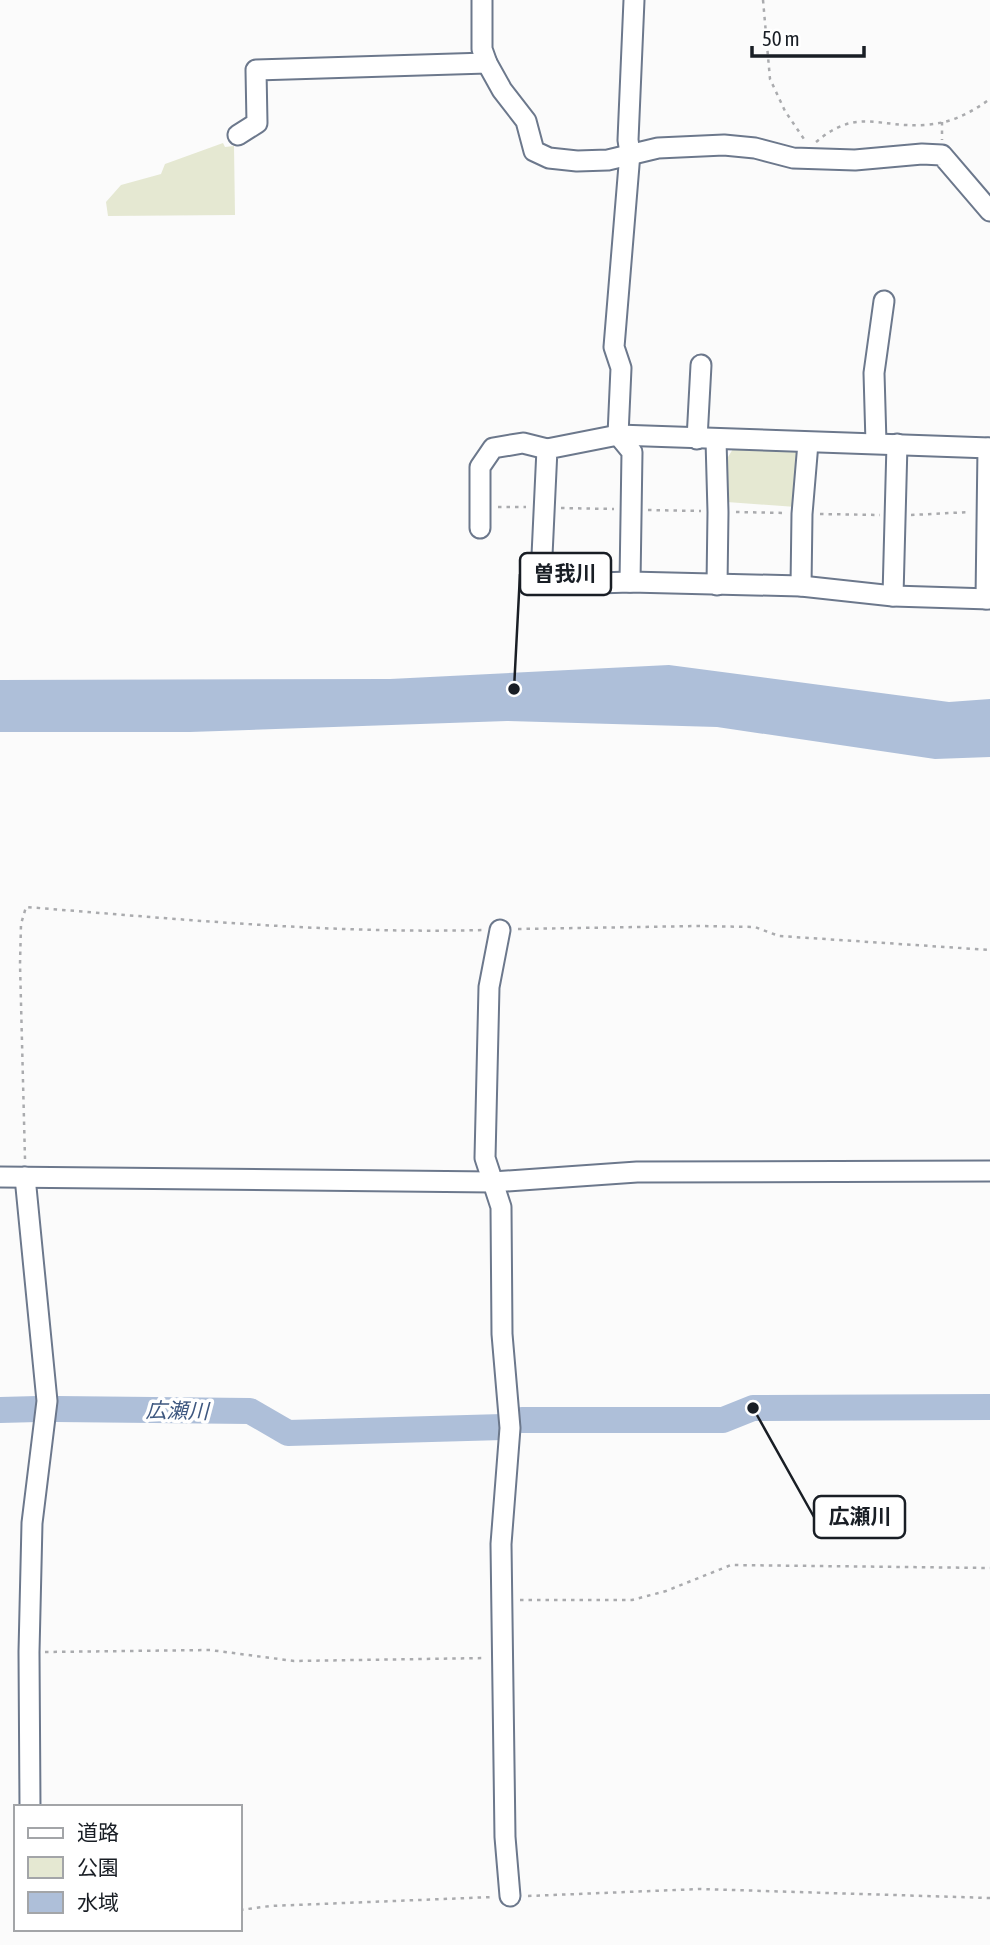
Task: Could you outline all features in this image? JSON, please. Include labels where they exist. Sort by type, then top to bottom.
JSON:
[{"type":"street","points":[[482,0],[482,49],[487,64],[502,90],[526,121],[534,150],[549,158],[608,160],[658,148],[723,145],[755,148],[793,158],[855,160],[922,154],[942,155],[990,211]]},
{"type":"street","points":[[630,582],[632,452],[618,435],[621,368],[614,348],[630,153],[628,139],[634,0]]},
{"type":"street","points":[[238,135],[257,123],[256,70],[487,64]]},
{"type":"street","points":[[876,443],[874,373],[884,301]]},
{"type":"street","points":[[701,365],[706,440],[718,512],[717,585]]},
{"type":"street","points":[[480,528],[480,467],[493,449],[523,443],[547,449],[618,435],[989,448],[988,599],[893,596],[801,586],[547,582],[541,577],[547,449]]},
{"type":"street","points":[[801,586],[802,514],[808,443]]},
{"type":"street","points":[[893,596],[897,444]]},
{"type":"street","points":[[500,930],[489,987],[485,1158],[501,1207],[502,1334],[510,1429],[501,1544],[505,1837],[510,1896]]},
{"type":"street","points":[[0,1177],[492,1182],[636,1172],[990,1171]]},
{"type":"street","points":[[25,1177],[47,1401],[32,1523],[30,1805]]},
{"type":"path","points":[[763,0],[770,79],[785,111],[810,148],[841,125],[862,120],[912,124],[942,122],[967,115],[990,99]]},
{"type":"path","points":[[25,1177],[20,964],[21,925],[26,907],[238,925],[412,930],[755,927],[779,936],[990,950]]},
{"type":"path","points":[[502,1600],[632,1600],[666,1591],[731,1565],[990,1568]]},
{"type":"path","points":[[29,1652],[210,1650],[294,1661],[503,1657]]},
{"type":"path","points":[[242,1910],[270,1906],[699,1889],[990,1898]]},
{"type":"green space","points":[[223,143],[225,147],[234,146],[235,215],[108,216],[106,202],[121,185],[161,174],[165,164]]},
{"type":"green space","points":[[736,444],[796,445],[796,507],[727,502],[728,457]]},
{"type":"water","points":[[669,665],[949,702],[990,699],[990,757],[935,759],[717,727],[507,721],[190,732],[0,732],[0,680],[390,679]]},
{"type":"waterway","name":"広瀬川","points":[[522,1420],[723,1420],[753,1408],[990,1407]]},
{"type":"waterway","name":"広瀬川","points":[[0,1410],[38,1409]]},
{"type":"waterway","name":"広瀬川","points":[[56,1409],[250,1411],[288,1433],[503,1427]]},
{"type":"place","name":"曽我川","points":[[514,689]]},
{"type":"place","name":"広瀬川","points":[[753,1408]]}]
